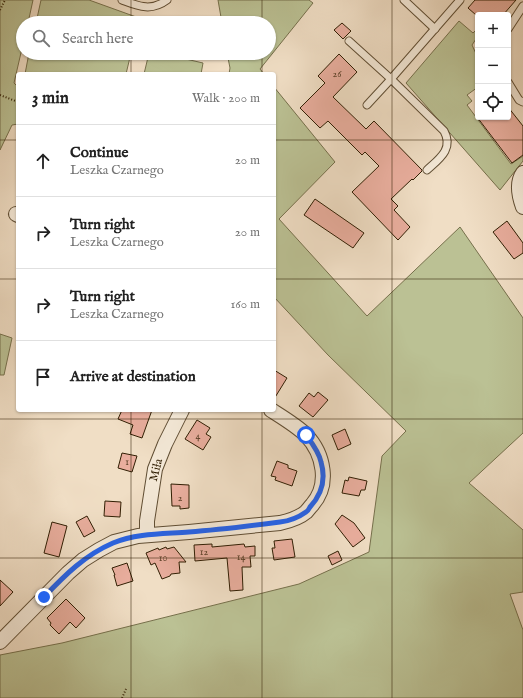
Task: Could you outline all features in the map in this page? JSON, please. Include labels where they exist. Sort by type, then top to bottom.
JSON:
[{"type":"street","points":[[523,174],[520,177],[518,189],[523,207]]},
{"type":"street","name":"Miła","points":[[147,535],[147,521],[155,469],[167,438],[181,412]]},
{"type":"street","points":[[0,642],[68,573],[83,560],[114,542],[147,535],[289,521],[306,512],[315,502],[320,493],[324,472],[321,460],[314,446],[306,435],[274,412]]},
{"type":"lane","points":[[122,0],[142,7],[156,6],[167,0]]},
{"type":"lane","points":[[404,0],[435,29]]},
{"type":"lane","points":[[367,105],[458,3],[450,0]]},
{"type":"lane","points":[[511,24],[523,6]]},
{"type":"lane","points":[[349,41],[391,79],[444,131],[447,137],[447,149],[442,156],[427,170]]},
{"type":"lane","points":[[509,84],[519,100],[523,102]]},
{"type":"path","points":[[0,10],[5,0]]},
{"type":"path","points":[[0,95],[16,101]]},
{"type":"path","points":[[122,698],[126,689]]},
{"type":"green space","points":[[0,0],[33,0],[30,16],[16,16],[16,60],[19,60],[14,83],[16,85],[16,124],[12,125],[0,150]]},
{"type":"green space","points":[[41,0],[89,0],[133,16],[38,16]]},
{"type":"green space","points":[[218,0],[309,0],[313,3],[276,49],[276,16],[221,16]]},
{"type":"green space","points":[[459,21],[473,33],[475,31],[475,40],[472,45],[475,52],[475,89],[467,95],[472,101],[467,105],[475,116],[475,120],[478,120],[511,164],[523,156],[523,161],[500,190],[406,83]]},
{"type":"green space","points":[[28,60],[129,60],[126,72],[25,72]]},
{"type":"green space","points":[[147,60],[190,60],[203,63],[201,72],[144,72]]},
{"type":"green space","points":[[228,60],[267,60],[260,69],[262,72],[229,72]]},
{"type":"green space","points":[[276,89],[335,162],[279,219],[367,316],[460,227],[523,318],[523,433],[469,483],[523,530],[523,592],[510,594],[523,630],[523,698],[0,698],[0,655],[62,643],[299,584],[369,552],[382,456],[406,431],[328,355],[276,299]]},
{"type":"green space","points":[[0,334],[12,338],[4,375],[0,375]]},
{"type":"building","points":[[475,0],[516,0],[506,12],[475,12],[475,14],[468,8]]},
{"type":"building","points":[[342,23],[351,31],[343,39],[334,30]]},
{"type":"building","points":[[339,54],[357,72],[333,97],[366,129],[374,121],[422,170],[391,199],[398,206],[394,210],[410,227],[398,240],[352,192],[379,166],[365,152],[362,155],[328,121],[320,128],[300,108],[325,83],[318,76]]},
{"type":"building","points":[[511,111],[523,126],[523,155],[512,163],[479,120],[511,120]]},
{"type":"building","points":[[315,199],[364,233],[353,248],[304,215]]},
{"type":"building","points":[[507,221],[523,243],[523,253],[514,259],[493,232]]},
{"type":"building","points":[[276,371],[287,378],[276,396]]},
{"type":"building","points":[[318,392],[328,400],[313,417],[299,406],[309,393],[314,397]]},
{"type":"building","points":[[121,412],[151,412],[142,438],[130,434],[133,425],[118,419]]},
{"type":"building","points":[[197,420],[210,428],[206,434],[211,437],[203,450],[185,439]]},
{"type":"building","points":[[345,429],[351,444],[338,450],[332,435]]},
{"type":"building","points":[[122,453],[137,456],[132,472],[118,468]]},
{"type":"building","points":[[277,461],[288,465],[288,468],[297,471],[292,486],[275,480],[276,477],[271,476]]},
{"type":"building","points":[[349,477],[367,481],[365,490],[361,490],[359,496],[342,493],[345,480],[348,481]]},
{"type":"building","points":[[171,484],[189,485],[189,508],[180,509],[180,506],[172,506]]},
{"type":"building","points":[[105,501],[121,502],[120,517],[104,516]]},
{"type":"building","points":[[342,515],[354,523],[365,538],[353,547],[335,524]]},
{"type":"building","points":[[87,516],[95,531],[84,537],[76,522]]},
{"type":"building","points":[[52,522],[67,526],[59,557],[44,553]]},
{"type":"building","points":[[292,539],[295,557],[274,560],[272,548],[275,548],[274,541]]},
{"type":"building","points":[[212,544],[212,547],[244,544],[245,547],[255,546],[255,556],[250,556],[251,567],[242,567],[243,590],[230,591],[227,558],[195,561],[194,545]]},
{"type":"building","points":[[166,547],[167,549],[174,547],[186,562],[179,562],[180,573],[171,574],[170,576],[162,579],[155,563],[151,565],[146,553],[158,548],[159,550]]},
{"type":"building","points":[[338,551],[342,560],[332,565],[328,556]]},
{"type":"building","points":[[127,563],[133,581],[117,586],[112,568]]},
{"type":"building","points":[[0,580],[13,592],[0,606]]},
{"type":"building","points":[[66,599],[85,618],[76,628],[70,622],[59,634],[50,625],[51,623],[47,618]]},
{"type":"route","points":[[44,597],[83,560],[114,542],[126,538],[289,521],[306,512],[315,502],[320,493],[324,472],[321,460],[314,446],[306,435]]}]
